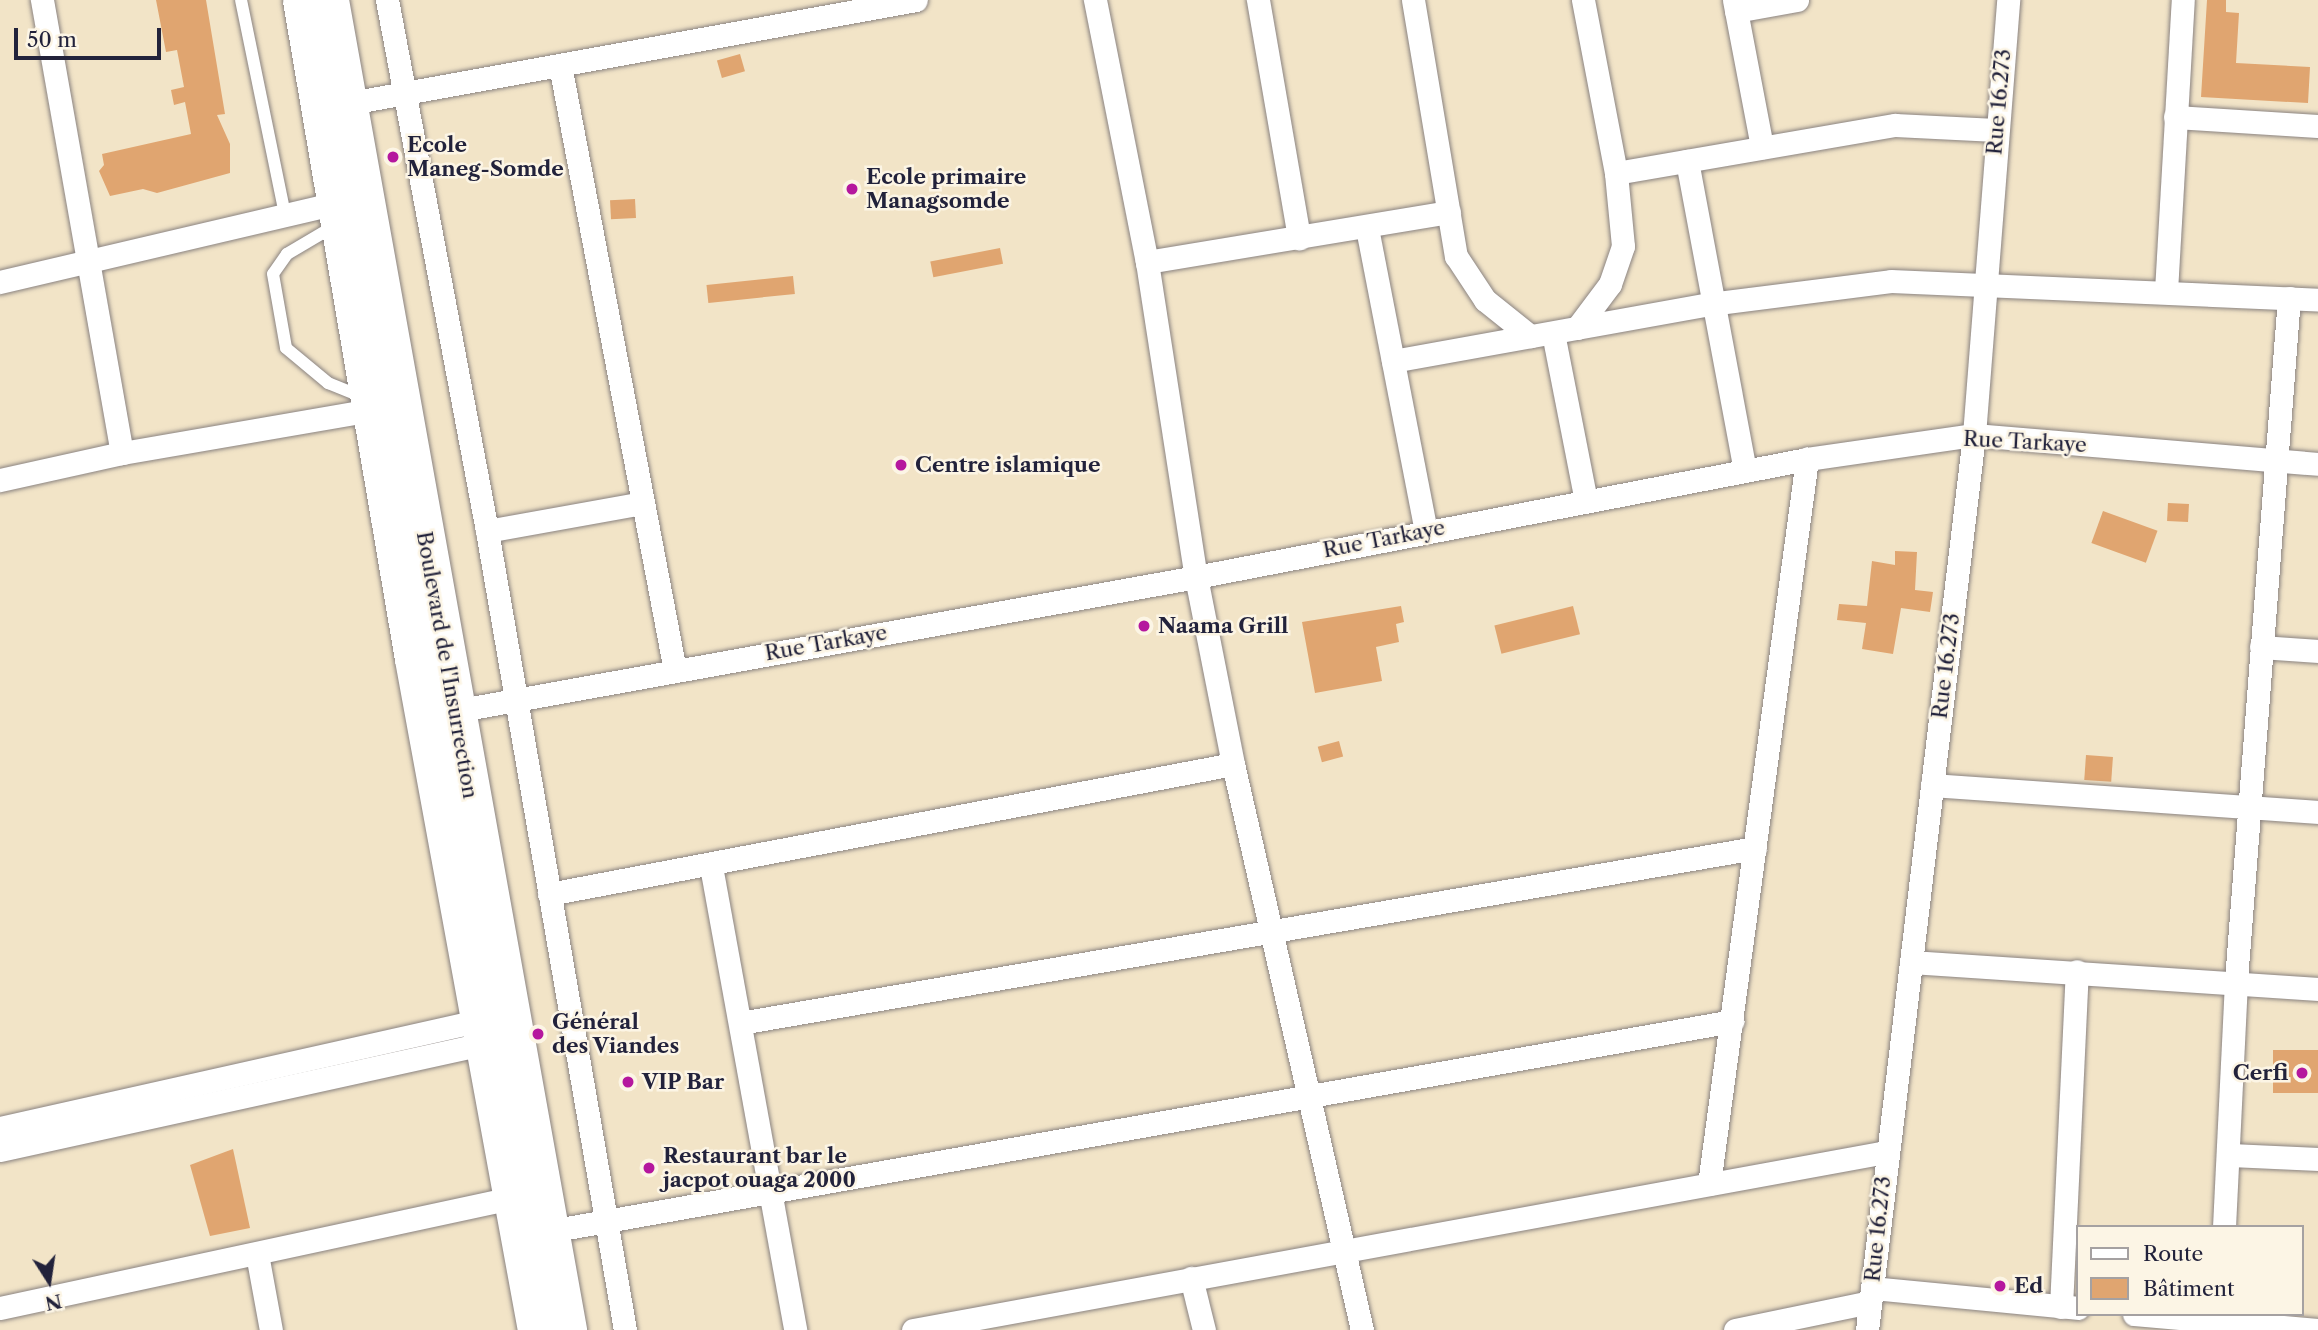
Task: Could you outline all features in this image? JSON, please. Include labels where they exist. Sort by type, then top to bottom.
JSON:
[{"type":"main road","name":"Boulevard de l'Insurrection","points":[[301,0],[455,711],[497,1029],[512,1198],[536,1330]]},
{"type":"main road","name":"Boulevard de l'Insurrection","points":[[330,0],[350,103],[347,208],[371,405],[497,1029],[550,1231],[568,1330]]},
{"type":"street","points":[[42,0],[85,264],[122,453]]},
{"type":"street","points":[[387,0],[487,531],[625,1330]]},
{"type":"street","points":[[1095,0],[1147,262],[1196,576],[1233,764],[1362,1330]]},
{"type":"street","points":[[1258,0],[1298,238]]},
{"type":"street","points":[[1413,0],[1449,212],[1462,270],[1485,300],[1530,336]]},
{"type":"street","points":[[1577,328],[1619,266],[1623,235],[1616,173],[1583,0]]},
{"type":"street","points":[[1762,147],[1735,5],[1797,0]]},
{"type":"street","name":"Rue 16.273","points":[[1867,1330],[1886,1152],[1974,435],[2008,0]]},
{"type":"street","points":[[2166,291],[2183,0]]},
{"type":"street","points":[[350,103],[909,1]]},
{"type":"street","points":[[560,65],[674,671]]},
{"type":"street","points":[[2175,117],[2318,127]]},
{"type":"street","points":[[1616,173],[1895,125],[1996,130]]},
{"type":"street","points":[[1687,161],[1710,304],[1745,471]]},
{"type":"street","points":[[0,282],[285,215],[347,208]]},
{"type":"street","points":[[1147,262],[1367,228],[1449,212]]},
{"type":"street","points":[[1367,228],[1426,531]]},
{"type":"street","points":[[1393,361],[1710,304],[1891,281],[1985,282],[2318,300]]},
{"type":"street","points":[[2224,1225],[2231,1155],[2236,981],[2289,298]]},
{"type":"street","points":[[1553,333],[1586,501]]},
{"type":"street","points":[[0,480],[122,453],[371,405]]},
{"type":"street","name":"Rue Tarkaye","points":[[455,711],[1196,576],[1807,459],[1974,435],[2318,464]]},
{"type":"street","points":[[1709,1184],[1807,459]]},
{"type":"street","points":[[487,531],[643,503]]},
{"type":"street","points":[[2261,647],[2318,651]]},
{"type":"street","points":[[549,894],[711,866],[1233,764]]},
{"type":"street","points":[[1932,785],[2318,812]]},
{"type":"street","points":[[740,1023],[1755,848]]},
{"type":"street","points":[[711,866],[795,1330]]},
{"type":"street","points":[[1911,962],[2236,981],[2318,989]]},
{"type":"street","points":[[1735,1330],[1871,1295],[2070,1308],[2077,971]]},
{"type":"street","points":[[550,1231],[1733,1021]]},
{"type":"street","points":[[0,1128],[497,1029]]},
{"type":"street","points":[[0,1150],[497,1029]]},
{"type":"street","points":[[913,1330],[1886,1152]]},
{"type":"street","points":[[2231,1155],[2318,1160]]},
{"type":"street","points":[[0,1308],[512,1198]]},
{"type":"street","points":[[257,1254],[271,1330]]},
{"type":"street","points":[[1191,1278],[1204,1330]]},
{"type":"street","points":[[2154,1316],[2317,1330]]},
{"type":"lane","points":[[241,0],[285,215]]},
{"type":"lane","points":[[347,208],[287,254],[273,274],[286,348],[328,383],[371,405]]},
{"type":"building","points":[[156,0],[206,0],[225,114],[217,115],[230,144],[230,173],[157,193],[143,189],[110,196],[99,171],[104,165],[102,154],[191,134],[185,102],[174,105],[171,90],[184,87],[177,50],[166,52]]},
{"type":"building","points":[[2207,0],[2226,0],[2226,12],[2239,13],[2236,63],[2310,67],[2308,103],[2201,97]]},
{"type":"building","points":[[740,54],[745,71],[722,78],[717,61]]},
{"type":"building","points":[[635,199],[636,218],[611,219],[610,200]]},
{"type":"building","points":[[1000,248],[1003,264],[933,277],[930,262]]},
{"type":"building","points":[[793,276],[795,294],[708,303],[706,285]]},
{"type":"building","points":[[2168,503],[2189,504],[2188,522],[2167,521]]},
{"type":"building","points":[[2103,511],[2158,531],[2146,563],[2091,543]]},
{"type":"building","points":[[1895,551],[1917,552],[1915,590],[1933,592],[1930,612],[1901,608],[1893,654],[1862,649],[1866,623],[1837,620],[1839,604],[1867,606],[1872,561],[1895,565]]},
{"type":"building","points":[[1401,606],[1404,622],[1396,624],[1399,642],[1376,647],[1382,681],[1315,693],[1302,622]]},
{"type":"building","points":[[1573,606],[1580,634],[1501,654],[1494,626]]},
{"type":"building","points":[[1339,741],[1343,756],[1322,762],[1318,747]]},
{"type":"building","points":[[2086,755],[2113,757],[2111,782],[2084,780]]},
{"type":"building","points":[[2273,1050],[2318,1050],[2318,1093],[2273,1093]]},
{"type":"building","points":[[233,1149],[250,1228],[210,1236],[190,1165]]},
{"type":"place","name":"Ecole Maneg-Somde","points":[[393,157]]},
{"type":"place","name":"Ecole primaire Managsomde","points":[[852,189]]},
{"type":"place","name":"Centre islamique","points":[[901,465]]},
{"type":"place","name":"Naama Grill","points":[[1144,626]]},
{"type":"place","name":"Général des Viandes","points":[[538,1034]]},
{"type":"place","name":"Cerfi","points":[[2302,1073]]},
{"type":"place","name":"VIP Bar","points":[[628,1082]]},
{"type":"place","name":"Restaurant bar le jacpot ouaga 2000","points":[[649,1168]]},
{"type":"place","name":"Ed","points":[[2000,1286]]}]
